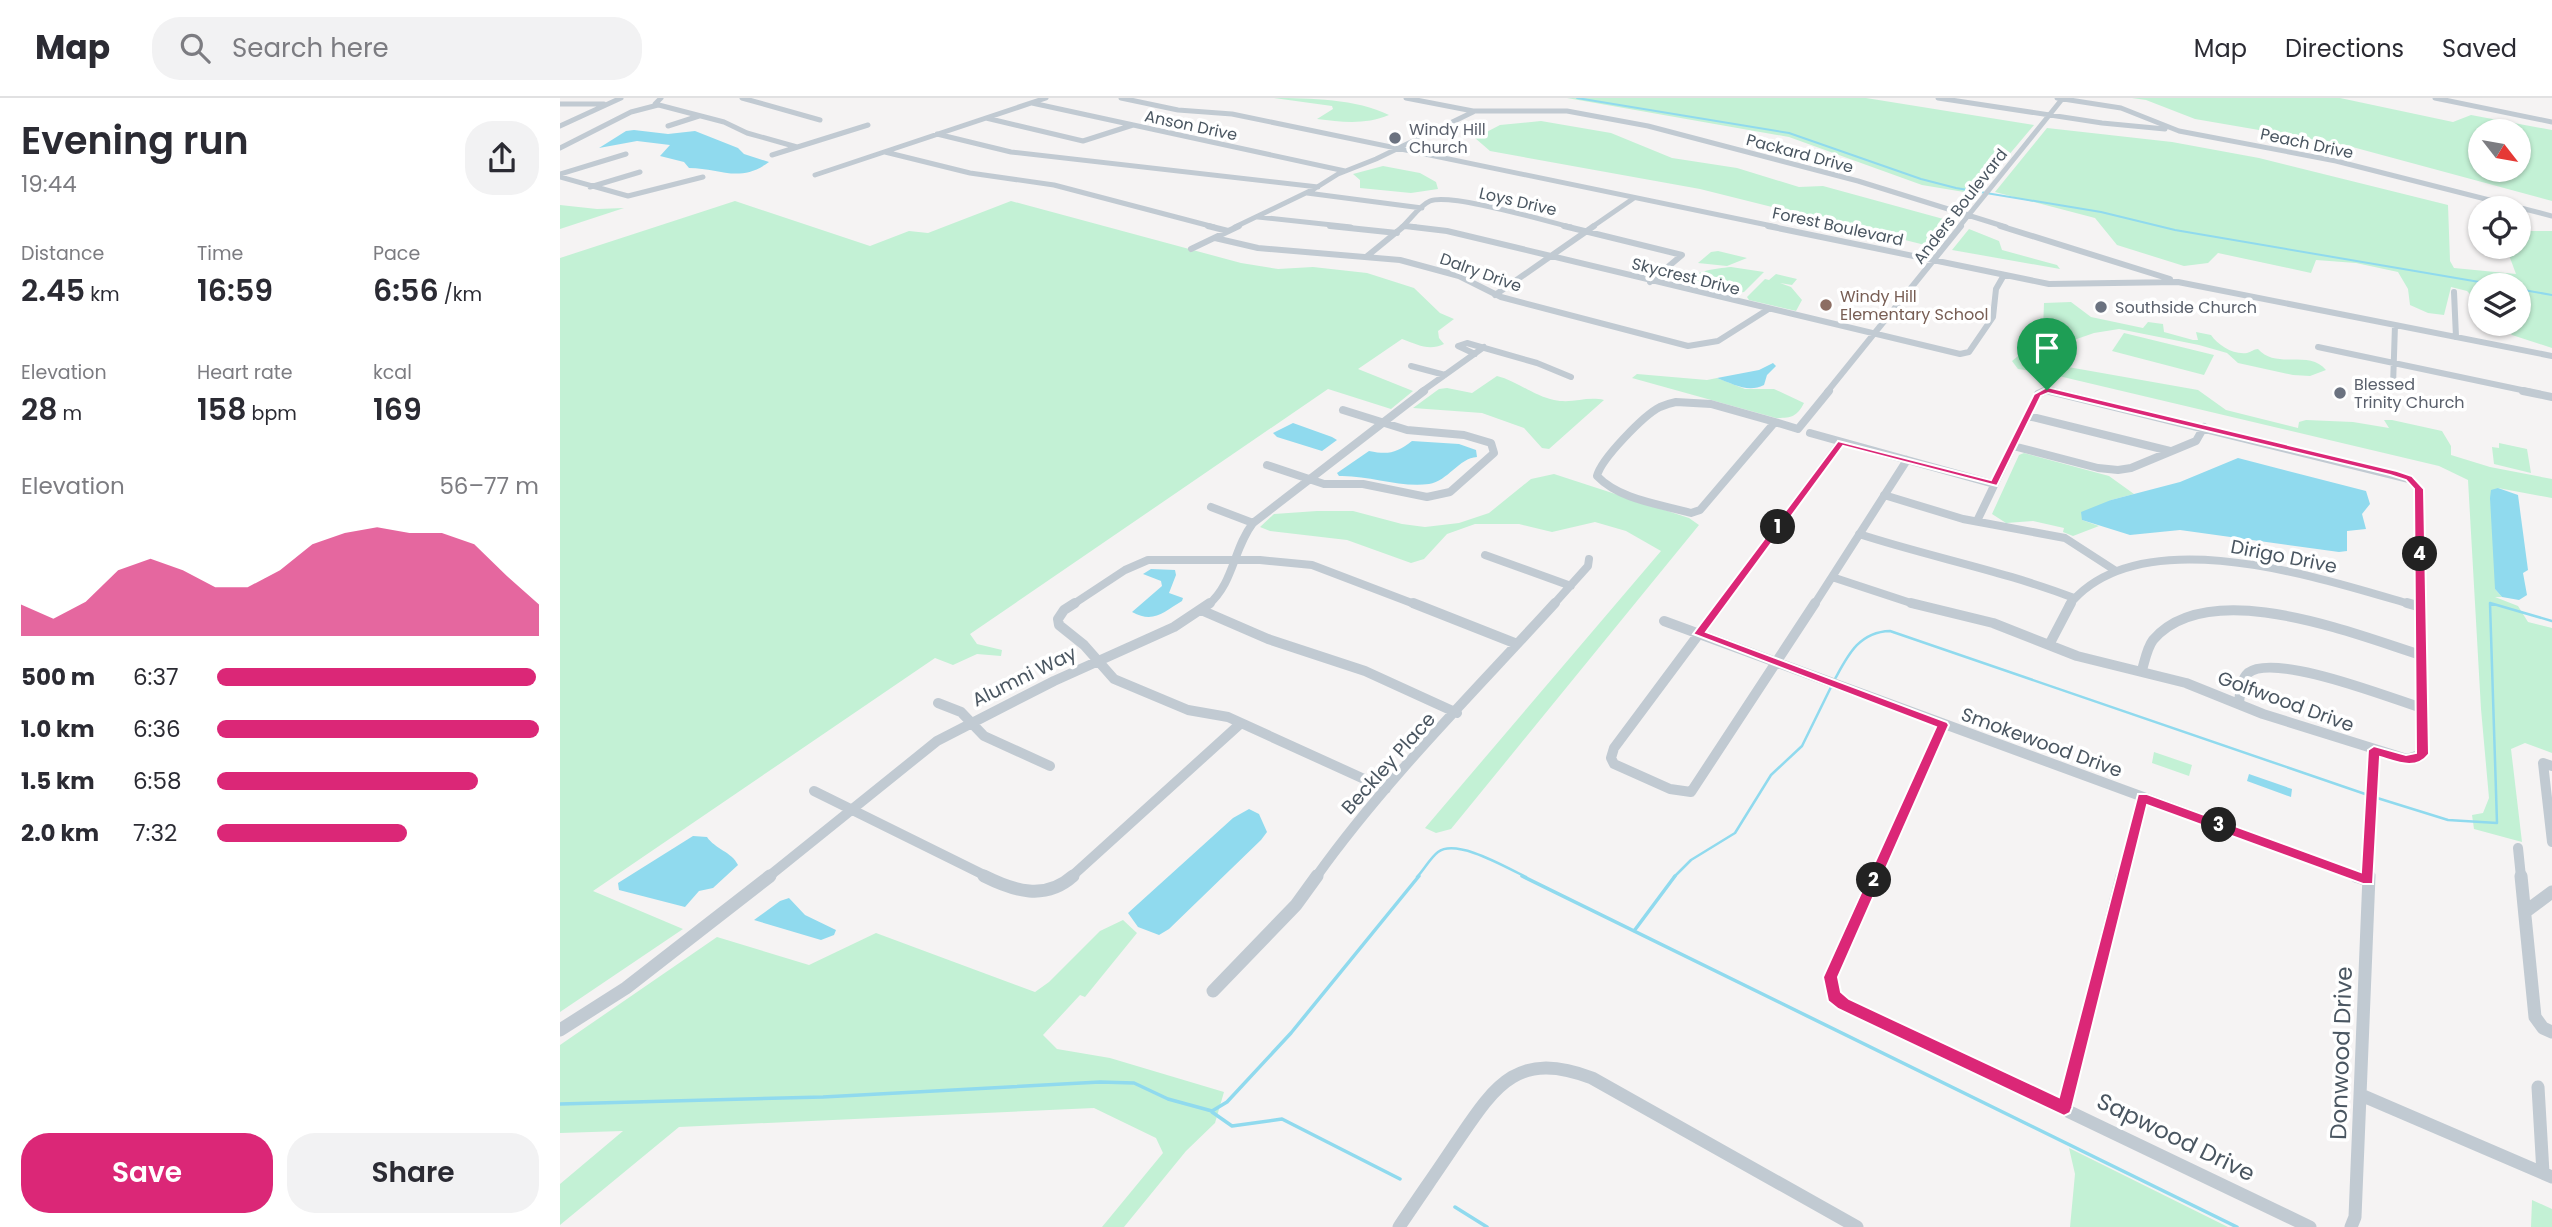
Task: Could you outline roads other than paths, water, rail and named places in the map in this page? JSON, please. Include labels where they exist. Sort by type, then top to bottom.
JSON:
[{"type":"street","points":[[560,126],[621,98]]},
{"type":"street","points":[[658,105],[655,104],[656,101],[661,98]]},
{"type":"street","points":[[742,98],[820,120]]},
{"type":"street","points":[[815,175],[1046,98]]},
{"type":"street","name":"Forest Boulevard","points":[[1121,98],[1182,111],[1226,113],[2063,286],[2178,282],[2552,356]]},
{"type":"street","name":"Packard Drive","points":[[1406,98],[1473,111],[1567,111],[1640,124],[1858,181],[2178,282]]},
{"type":"street","points":[[1938,98],[2179,131]]},
{"type":"street","name":"Peach Drive","points":[[2057,98],[2121,108],[2179,131],[2336,161],[2552,216]]},
{"type":"street","name":"Anders Boulevard","points":[[1774,422],[1798,429],[2063,98]]},
{"type":"street","points":[[2435,98],[2552,122]]},
{"type":"street","name":"Anson Drive","points":[[1032,103],[1345,171]]},
{"type":"street","points":[[560,104],[608,104]]},
{"type":"street","points":[[560,149],[631,113],[658,105],[797,147]]},
{"type":"street","points":[[2496,105],[2497,112]]},
{"type":"street","points":[[1191,249],[1307,193],[1345,171],[1397,149],[1473,111]]},
{"type":"street","points":[[668,126],[699,116]]},
{"type":"street","points":[[986,118],[1090,140],[1133,125]]},
{"type":"street","points":[[772,155],[868,125]]},
{"type":"street","points":[[937,134],[1016,153],[1318,187]]},
{"type":"street","points":[[886,152],[970,173],[1055,185],[1228,231]]},
{"type":"street","points":[[560,176],[626,154]]},
{"type":"street","points":[[590,187],[640,172]]},
{"type":"street","points":[[560,176],[628,196],[703,177]]},
{"type":"street","name":"Loys Drive","points":[[1307,193],[1422,208],[1437,200],[1477,204],[1682,255],[1650,282]]},
{"type":"street","points":[[1495,295],[1634,198]]},
{"type":"street","points":[[1366,257],[1405,226],[1422,208]]},
{"type":"street","points":[[1258,217],[1289,223],[1337,225],[1397,233]]},
{"type":"street","name":"Skycrest Drive","points":[[1405,226],[1442,230],[1650,282],[1960,354],[1969,352],[1993,317],[1996,289],[2004,275]]},
{"type":"street","name":"Dalry Drive","points":[[1215,238],[1258,248],[1396,260],[1454,274],[1495,295],[1688,346],[1718,341],[1767,310]]},
{"type":"street","points":[[2454,292],[2456,337]]},
{"type":"street","points":[[2393,387],[2395,325]]},
{"type":"street","points":[[2318,347],[2552,397]]},
{"type":"street","name":"Alumni Way","points":[[560,1030],[626,988],[691,939],[918,755],[972,722],[1097,660],[1164,631],[1201,610],[1223,589],[1232,574],[1241,540],[1253,523],[1479,350],[1537,363],[1571,377]]},
{"type":"street","points":[[1410,366],[1445,375]]},
{"type":"street","name":"Golfwood Drive","points":[[1832,577],[1924,607],[1993,623],[2099,663],[2143,670],[2186,683],[2239,704],[2406,760],[2417,759],[2422,754],[2419,489],[2415,482],[2393,473],[2060,392],[2043,391],[2038,394],[2028,416]]},
{"type":"street","points":[[1681,401],[1704,403],[1774,422],[1700,510],[1691,513],[1616,489],[1598,479],[1596,472],[1604,461],[1656,410],[1681,401]]},
{"type":"street","points":[[1267,466],[1329,485],[1363,484],[1418,496],[1438,495],[1450,492],[1476,471],[1491,458],[1494,448],[1491,443],[1477,438],[1407,430],[1343,410]]},
{"type":"street","points":[[1977,521],[2028,416],[2170,452]]},
{"type":"street","points":[[2013,446],[2092,467],[2124,469],[2200,439],[2204,427]]},
{"type":"street","points":[[1810,433],[1994,484]]},
{"type":"street","points":[[1841,442],[1614,748],[1611,758],[1614,764],[1670,789],[1691,792],[1907,460]]},
{"type":"street","points":[[1884,495],[1977,521],[2065,538],[2116,571]]},
{"type":"street","points":[[1211,507],[1253,523]]},
{"type":"street","points":[[1859,534],[1935,558],[2024,579],[2074,598]]},
{"type":"street","points":[[1485,555],[1571,586]]},
{"type":"street","points":[[1386,789],[1228,717],[1188,710],[1114,679],[1076,638],[1065,632],[1058,619],[1076,602],[1140,563],[1163,559],[1293,562],[1327,569],[1517,644]]},
{"type":"street","name":"Beckley Place","points":[[1213,991],[1296,905],[1341,842],[1571,586],[1588,566],[1589,559]]},
{"type":"street","name":"Dirigo Drive","points":[[2049,645],[2074,598],[2116,571],[2150,563],[2195,559],[2256,564],[2304,574],[2421,607]]},
{"type":"street","points":[[1201,610],[1268,639],[1376,675],[1457,713]]},
{"type":"street","points":[[2143,670],[2152,641],[2161,630],[2190,615],[2222,610],[2278,614],[2421,655]]},
{"type":"street","name":"Smokewood Drive","points":[[1664,621],[2368,880]]},
{"type":"street","points":[[2239,704],[2242,682],[2250,670],[2273,666],[2310,673],[2422,708]]},
{"type":"street","points":[[938,703],[961,712],[984,736],[1050,766]]},
{"type":"street","points":[[814,791],[1018,892],[1043,892],[1066,882],[1078,872],[1240,724]]},
{"type":"street","name":"Sapwood Drive","points":[[1942,725],[1830,977],[1834,996],[1844,1004],[2310,1227]]},
{"type":"street","name":"Donwood Drive","points":[[2351,1227],[2355,1217],[2361,1094],[2374,750]]},
{"type":"street","points":[[2552,766],[2543,763],[2552,842]]},
{"type":"street","points":[[2064,1108],[2143,798]]},
{"type":"street","points":[[2518,848],[2535,1017],[2543,1028],[2552,1032]]},
{"type":"street","points":[[2525,912],[2552,892]]},
{"type":"street","points":[[1399,1227],[1490,1093],[1505,1080],[1525,1071],[1557,1067],[1573,1069],[1592,1078],[1857,1227]]},
{"type":"street","points":[[2361,1094],[2548,1175],[2538,1087]]},
{"type":"water","points":[[626,131],[668,134],[695,131],[738,148],[744,154],[769,162],[758,169],[739,174],[689,168],[684,162],[660,156],[670,145],[637,141],[599,148]]},
{"type":"water","points":[[1773,363],[1776,366],[1767,375],[1764,385],[1758,387],[1740,387],[1717,378],[1759,370]]},
{"type":"water","points":[[1293,423],[1337,440],[1322,451],[1277,437],[1273,433]]},
{"type":"water","points":[[1412,441],[1459,444],[1476,450],[1477,457],[1465,461],[1442,479],[1429,484],[1396,483],[1339,476],[1337,473],[1369,451],[1392,452]]},
{"type":"water","points":[[2238,458],[2366,491],[2370,504],[2362,514],[2366,529],[2347,531],[2347,551],[2339,552],[2180,530],[2130,535],[2082,520],[2081,512],[2111,500],[2180,482]]},
{"type":"water","points":[[2498,488],[2518,495],[2528,570],[2523,573],[2527,595],[2519,600],[2502,597],[2495,589],[2490,498],[2491,490]]},
{"type":"water","points":[[1151,569],[1175,570],[1176,575],[1169,593],[1183,598],[1164,612],[1146,617],[1132,612],[1162,586],[1161,581],[1143,574]]},
{"type":"water","points":[[2249,774],[2292,789],[2291,797],[2247,781]]},
{"type":"water","points":[[1249,809],[1259,814],[1267,832],[1261,840],[1169,929],[1159,935],[1138,927],[1128,913],[1233,818]]},
{"type":"water","points":[[693,836],[707,837],[738,865],[713,888],[699,891],[685,907],[619,890],[618,883]]},
{"type":"water","points":[[789,898],[805,915],[836,930],[834,935],[821,940],[754,920],[780,901]]},
{"type":"waterway","points":[[1577,98],[1789,133],[1921,179],[1956,188],[2101,212],[2175,230],[2468,280]]},
{"type":"waterway","points":[[2531,291],[2552,295]]},
{"type":"waterway","points":[[2374,797],[2448,820],[2497,823],[2490,605]]},
{"type":"waterway","points":[[2490,605],[2496,605]]},
{"type":"waterway","points":[[2490,605],[2552,621]]},
{"type":"waterway","points":[[1835,679],[1862,640],[1879,632],[1890,631],[2368,795]]},
{"type":"waterway","points":[[1675,876],[1691,860],[1735,833],[1771,775],[1802,746],[1832,685]]},
{"type":"waterway","points":[[1417,877],[1438,852],[1446,849],[1469,851],[1526,877]]},
{"type":"waterway","points":[[560,1104],[823,1097],[1100,1082],[1134,1083],[1168,1099],[1212,1111],[1227,1102],[1291,1033],[1419,876]]},
{"type":"waterway","points":[[1522,876],[1634,931]]},
{"type":"waterway","points":[[1634,931],[1675,876]]},
{"type":"waterway","points":[[1634,931],[2237,1227]]},
{"type":"waterway","points":[[1212,1112],[1232,1126],[1282,1119],[1400,1179]]},
{"type":"waterway","points":[[1455,1207],[1487,1227]]},
{"type":"place","name":"Windy Hill Church","points":[[1395,138]]},
{"type":"place","name":"Windy Hill Elementary School","points":[[1826,305]]},
{"type":"place","name":"Southside Church","points":[[2101,307]]},
{"type":"place","name":"Blessed Trinity Church","points":[[2340,393]]}]
